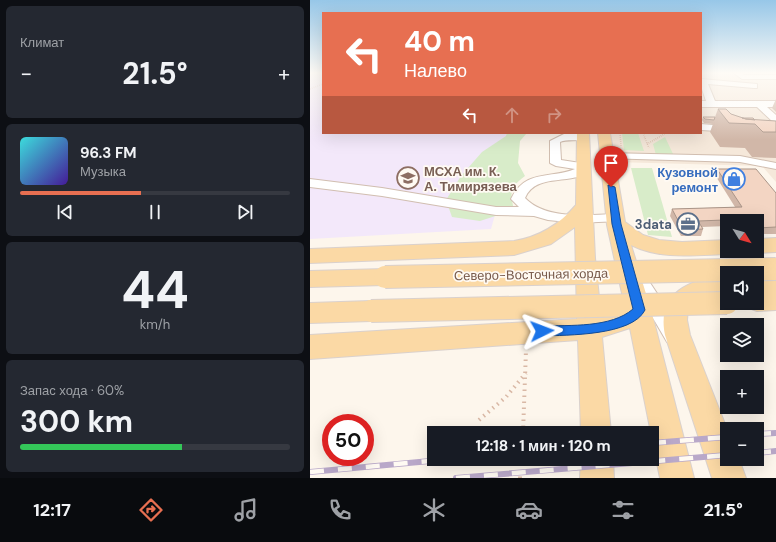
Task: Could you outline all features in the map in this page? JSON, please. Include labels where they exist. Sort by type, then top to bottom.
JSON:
[{"type":"main road","points":[[582,134],[584,167],[581,214],[596,426]]},
{"type":"main road","points":[[604,134],[616,221],[639,310],[677,478]]},
{"type":"main road","points":[[310,256],[514,248],[545,240],[581,214]]},
{"type":"main road","points":[[616,221],[638,241],[648,245],[665,248],[720,247]]},
{"type":"main road","points":[[764,246],[776,245]]},
{"type":"main road","name":"Северо-Восточная хорда","points":[[310,279],[776,269]]},
{"type":"main road","points":[[720,284],[700,288],[679,304],[674,313],[679,344],[690,366],[729,478]]},
{"type":"main road","points":[[764,284],[776,285]]},
{"type":"main road","points":[[764,302],[776,301]]},
{"type":"main road","points":[[310,313],[720,303]]},
{"type":"main road","points":[[310,348],[553,330],[590,330],[629,319],[639,310]]},
{"type":"main road","points":[[597,466],[598,478]]},
{"type":"street","points":[[708,95],[711,103]]},
{"type":"street","points":[[702,104],[776,104]]},
{"type":"street","points":[[758,104],[774,124]]},
{"type":"street","points":[[702,127],[720,128],[727,136],[736,139]]},
{"type":"street","points":[[582,134],[566,136],[555,141],[556,163],[584,167]]},
{"type":"street","points":[[606,156],[740,159],[775,167]]},
{"type":"street","points":[[533,212],[522,206],[518,199],[519,192],[525,186],[538,180],[568,176],[584,167]]},
{"type":"street","points":[[310,183],[382,192],[496,211],[533,212],[551,216],[581,214],[616,221]]},
{"type":"street","points":[[626,258],[679,344]]},
{"type":"path","points":[[647,144],[664,134]]},
{"type":"path","points":[[522,426],[526,348]]},
{"type":"path","points":[[479,420],[506,396],[526,372]]},
{"type":"path","points":[[520,478],[521,466]]},
{"type":"shaded area","name":"МСХА им. К. А. Тимирязева","points":[[310,95],[322,95],[322,134],[518,134],[491,229],[310,239]]},
{"type":"shaded area","points":[[702,95],[776,95],[776,182],[762,166],[614,162],[611,134],[702,134]]},
{"type":"green space","points":[[507,134],[526,134],[520,141],[518,163],[525,176],[513,187],[512,199],[514,210],[480,221],[452,217],[446,200],[461,176],[482,152],[506,136]]},
{"type":"green space","points":[[622,134],[638,134],[644,151],[624,150]]},
{"type":"green space","points":[[665,137],[674,156],[656,155],[653,144]]},
{"type":"green space","points":[[631,168],[652,168],[672,237],[648,235]]},
{"type":"building","points":[[718,109],[726,109],[731,114],[746,119],[776,121],[776,132],[763,132],[755,124],[729,123]]},
{"type":"building","points":[[703,117],[715,117],[714,120],[705,119]]},
{"type":"building","points":[[742,118],[753,118],[755,120],[746,119]]},
{"type":"building","points":[[717,169],[756,169],[776,193],[776,227],[764,228],[764,214],[720,214],[720,220],[698,221],[703,229],[683,230],[672,209],[742,207]]},
{"type":"railway","points":[[764,434],[776,433]]},
{"type":"railway","points":[[659,442],[720,438]]},
{"type":"railway","points":[[764,452],[776,451]]},
{"type":"railway","points":[[456,478],[720,456]]},
{"type":"railway","points":[[310,472],[427,461]]},
{"type":"place","name":"МСХА им. К. А. Тимирязева","points":[[408,178]]},
{"type":"place","name":"Кузовной ремонт","points":[[734,179]]},
{"type":"place","name":"3data","points":[[688,224]]},
{"type":"route","points":[[542,331],[590,330],[629,319],[639,310],[616,224],[611,187]]}]
